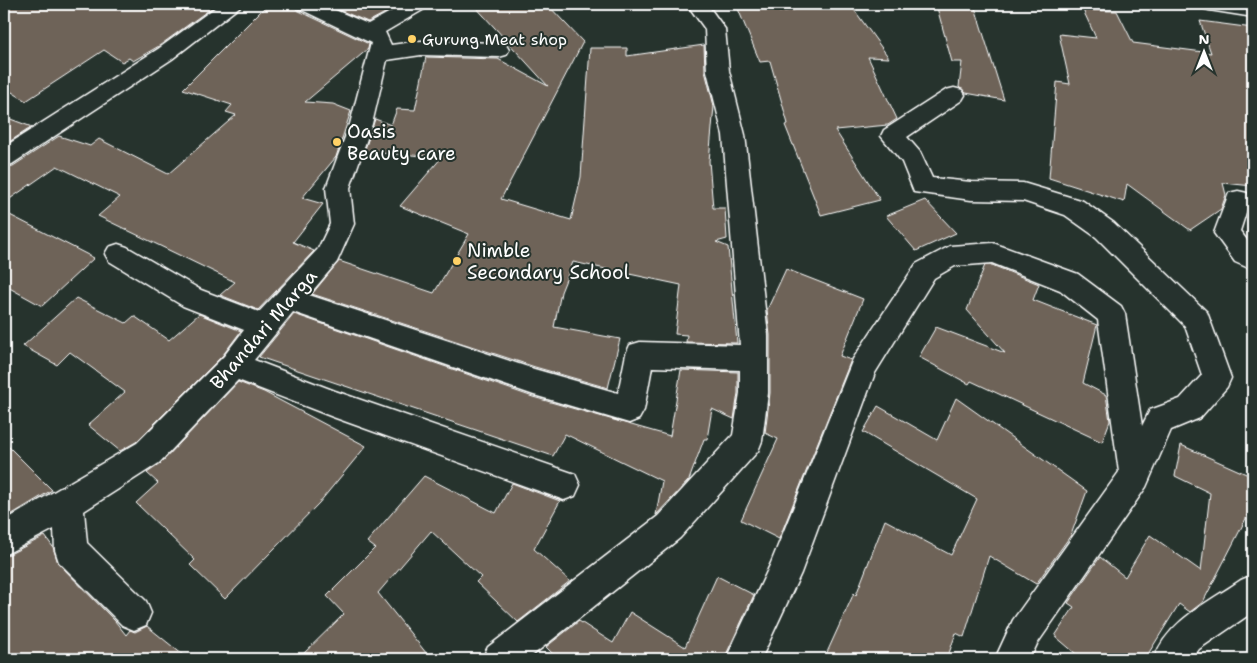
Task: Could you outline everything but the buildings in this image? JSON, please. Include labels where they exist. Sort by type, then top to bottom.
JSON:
[{"type":"street","points":[[4,158],[164,54],[233,4]]},
{"type":"street","points":[[306,4],[374,43],[421,48],[499,50]]},
{"type":"street","points":[[374,43],[419,4]]},
{"type":"street","points":[[500,659],[669,527],[747,441],[754,393],[754,358],[747,252],[734,134],[718,71],[715,29],[697,4]]},
{"type":"street","points":[[1209,4],[1253,11]]},
{"type":"street","name":"Bhandari Marga","points":[[4,539],[68,503],[148,453],[234,365],[264,326],[328,255],[342,224],[338,188],[361,124],[374,43]]},
{"type":"street","points":[[954,95],[892,136],[912,158],[924,186],[971,191],[1023,192],[1074,208],[1105,230],[1197,320],[1217,378],[1190,409],[1160,420],[1135,476],[1025,632],[1012,659]]},
{"type":"street","points":[[1238,200],[1228,232],[1244,255],[1253,260]]},
{"type":"street","points":[[743,659],[784,573],[863,368],[925,271],[950,256],[993,253],[1069,282],[1111,314],[1135,476]]},
{"type":"street","points":[[118,254],[192,298],[264,326]]},
{"type":"street","points":[[288,299],[534,382],[629,410],[640,354],[754,358]]},
{"type":"street","points":[[234,365],[333,404],[564,485]]},
{"type":"street","points":[[68,503],[71,550],[134,613]]},
{"type":"street","points":[[1170,659],[1187,637],[1253,592]]},
{"type":"place","name":"Gurung Meat shop","points":[[412,39]]},
{"type":"place","name":"Oasis Beauty care","points":[[337,142]]},
{"type":"place","name":"Nimble Secondary School","points":[[457,261]]}]
